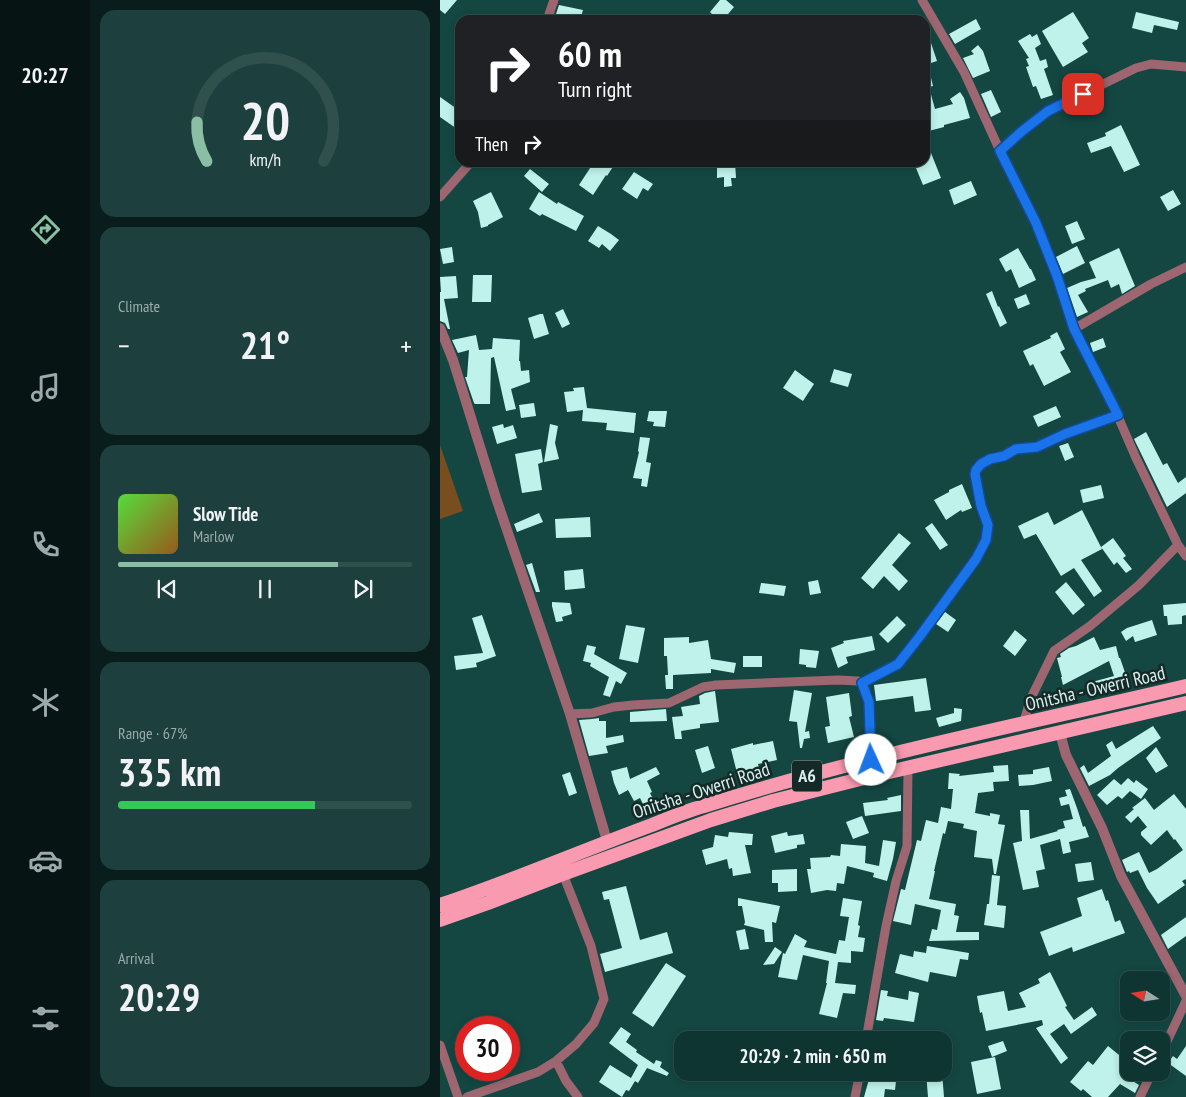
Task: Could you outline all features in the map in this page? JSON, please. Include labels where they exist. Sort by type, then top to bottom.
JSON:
[{"type":"highway","name":"Onitsha - Owerri Road","points":[[440,905],[702,806],[796,778],[1186,686]]},
{"type":"highway","name":"Onitsha - Owerri Road","points":[[440,920],[488,904],[563,874],[711,820],[773,800],[1186,703]]},
{"type":"street","points":[[549,15],[554,0]]},
{"type":"street","points":[[922,0],[964,72],[1000,151],[1036,223],[1057,276],[1074,329],[1118,415],[1136,458],[1178,545],[1186,556]]},
{"type":"street","points":[[1000,151],[1048,111],[1136,68],[1151,64],[1186,67]]},
{"type":"street","points":[[440,197],[467,167]]},
{"type":"street","points":[[1074,329],[1150,284],[1186,267]]},
{"type":"street","points":[[440,328],[453,360],[496,498],[570,714],[607,841]]},
{"type":"street","points":[[862,683],[898,664],[976,559],[986,540],[988,525],[981,506],[975,474],[981,464],[990,459],[1004,456],[1016,449],[1037,447],[1065,434],[1118,415]]},
{"type":"street","points":[[1023,724],[1032,698],[1054,651],[1090,626],[1139,585],[1178,545]]},
{"type":"street","points":[[570,714],[592,713],[634,705],[668,703],[703,687],[858,680],[862,683],[869,702],[871,760]]},
{"type":"street","points":[[1060,733],[1066,754],[1102,828],[1120,876],[1186,996]]},
{"type":"street","points":[[868,1031],[886,926],[896,881],[907,846],[908,769]]},
{"type":"street","points":[[467,1097],[538,1072],[556,1061],[576,1044],[594,1023],[604,999],[591,946],[563,874]]},
{"type":"street","points":[[1170,1035],[1186,1001]]},
{"type":"street","points":[[440,1045],[458,1097]]},
{"type":"street","points":[[556,1061],[566,1081],[578,1097]]},
{"type":"street","points":[[855,1097],[858,1081]]},
{"type":"street","points":[[1140,1097],[1148,1081]]},
{"type":"shaded area","points":[[440,445],[463,511],[440,519]]},
{"type":"building","points":[[440,0],[457,0],[445,14],[440,10]]},
{"type":"building","points":[[720,0],[726,0],[734,7],[727,15],[713,15],[710,12]]},
{"type":"building","points":[[559,5],[583,10],[582,15],[556,15]]},
{"type":"building","points":[[1073,12],[1089,38],[1082,43],[1088,52],[1063,67],[1042,31]]},
{"type":"building","points":[[1136,12],[1179,22],[1177,30],[1154,25],[1152,33],[1132,28]]},
{"type":"building","points":[[976,19],[981,29],[955,44],[949,34]]},
{"type":"building","points":[[1030,34],[1032,37],[1037,34],[1041,44],[1035,48],[1040,61],[1046,59],[1048,67],[1044,69],[1053,95],[1041,99],[1036,86],[1033,87],[1026,67],[1029,66],[1026,59],[1029,58],[1018,41]]},
{"type":"building","points":[[930,43],[937,61],[930,63]]},
{"type":"building","points":[[978,45],[983,51],[990,71],[973,78],[963,58],[974,54],[971,51]]},
{"type":"building","points":[[930,73],[933,86],[930,87]]},
{"type":"building","points":[[991,90],[1001,112],[991,117],[981,94]]},
{"type":"building","points":[[930,91],[935,109],[953,104],[950,99],[960,92],[964,98],[970,118],[944,125],[944,127],[930,131]]},
{"type":"building","points":[[440,97],[455,108],[455,128],[440,117]]},
{"type":"building","points":[[1121,125],[1140,165],[1124,172],[1111,146],[1091,153],[1087,143],[1106,136],[1105,133]]},
{"type":"building","points":[[930,150],[941,178],[923,185],[916,168],[930,167]]},
{"type":"building","points":[[591,167],[613,167],[593,195],[579,185]]},
{"type":"building","points":[[717,167],[735,167],[736,178],[731,178],[732,186],[724,187],[724,177],[717,178]]},
{"type":"building","points":[[530,169],[549,184],[542,192],[524,176]]},
{"type":"building","points":[[634,172],[653,184],[648,191],[643,188],[637,199],[622,189]]},
{"type":"building","points":[[971,181],[977,195],[954,205],[949,190]]},
{"type":"building","points":[[1173,190],[1181,204],[1168,211],[1160,197]]},
{"type":"building","points":[[491,192],[503,217],[481,228],[478,212],[473,201]]},
{"type":"building","points":[[539,192],[557,204],[558,202],[584,216],[576,231],[542,214],[540,216],[529,209]]},
{"type":"building","points":[[1077,221],[1085,239],[1072,244],[1065,226]]},
{"type":"building","points":[[598,226],[619,240],[610,251],[602,244],[599,248],[588,241]]},
{"type":"building","points":[[1077,246],[1085,263],[1063,274],[1056,257]]},
{"type":"building","points":[[452,247],[454,262],[443,264],[440,249]]},
{"type":"building","points":[[1018,248],[1036,280],[1019,288],[1011,269],[1006,272],[999,259]]},
{"type":"building","points":[[1119,248],[1135,286],[1122,294],[1119,284],[1111,288],[1108,280],[1085,289],[1086,291],[1078,295],[1088,312],[1077,317],[1067,288],[1096,278],[1089,262]]},
{"type":"building","points":[[473,275],[492,275],[491,302],[472,302]]},
{"type":"building","points":[[456,276],[458,298],[444,299],[450,329],[448,329],[445,323],[440,321],[440,277]]},
{"type":"building","points":[[992,291],[1007,323],[1000,327],[986,294]]},
{"type":"building","points":[[1026,294],[1030,304],[1018,309],[1014,299]]},
{"type":"building","points":[[563,309],[570,324],[562,328],[555,313]]},
{"type":"building","points":[[543,314],[549,334],[534,339],[528,318]]},
{"type":"building","points":[[1057,332],[1065,349],[1060,352],[1071,372],[1044,386],[1033,364],[1030,366],[1023,351],[1051,338],[1050,336]]},
{"type":"building","points":[[476,335],[479,350],[492,349],[493,338],[520,340],[519,361],[521,371],[529,370],[530,382],[511,389],[516,409],[506,411],[494,357],[491,358],[490,404],[474,403],[465,377],[467,377],[469,350],[458,353],[452,340]]},
{"type":"building","points":[[1103,338],[1106,347],[1093,352],[1090,343]]},
{"type":"building","points":[[834,369],[852,374],[848,387],[830,382]]},
{"type":"building","points":[[795,370],[814,384],[803,401],[783,388]]},
{"type":"building","points":[[584,387],[587,408],[636,413],[634,433],[606,430],[607,423],[582,421],[583,410],[567,412],[564,392],[574,391],[573,388]]},
{"type":"building","points":[[534,403],[536,416],[521,418],[519,405]]},
{"type":"building","points":[[1056,406],[1061,417],[1038,427],[1033,416]]},
{"type":"building","points":[[649,411],[667,411],[665,427],[653,426],[654,422],[647,421]]},
{"type":"building","points":[[503,424],[504,428],[513,425],[517,438],[497,444],[492,427]]},
{"type":"building","points":[[550,424],[558,426],[555,443],[559,459],[544,462]]},
{"type":"building","points":[[1146,432],[1163,465],[1167,463],[1178,483],[1186,477],[1186,493],[1167,507],[1134,439]]},
{"type":"building","points":[[640,437],[650,438],[646,462],[651,463],[647,487],[641,486],[642,479],[633,478],[639,452]]},
{"type":"building","points":[[1068,443],[1074,457],[1065,461],[1059,446]]},
{"type":"building","points":[[541,449],[543,462],[538,464],[542,490],[522,493],[515,454]]},
{"type":"building","points":[[962,484],[972,508],[962,512],[961,510],[946,520],[934,500]]},
{"type":"building","points":[[1101,485],[1104,498],[1083,503],[1080,490]]},
{"type":"building","points":[[1082,510],[1102,549],[1081,560],[1102,591],[1094,597],[1074,568],[1061,576],[1036,534],[1024,539],[1018,526],[1048,512],[1054,525]]},
{"type":"building","points":[[539,513],[543,522],[517,532],[514,524]]},
{"type":"building","points":[[590,517],[591,537],[556,538],[555,519]]},
{"type":"building","points":[[932,523],[948,545],[940,550],[925,528]]},
{"type":"building","points":[[899,533],[911,543],[892,565],[908,581],[899,591],[884,576],[873,589],[861,578]]},
{"type":"building","points":[[1113,538],[1126,556],[1123,558],[1132,569],[1126,573],[1117,562],[1114,565],[1101,547]]},
{"type":"building","points":[[532,563],[540,592],[536,592],[526,565]]},
{"type":"building","points":[[583,569],[585,588],[565,590],[564,571]]},
{"type":"building","points":[[818,580],[821,593],[810,595],[808,582]]},
{"type":"building","points":[[1066,582],[1085,605],[1073,615],[1055,592]]},
{"type":"building","points":[[761,583],[786,586],[784,596],[759,593]]},
{"type":"building","points":[[552,602],[570,603],[572,614],[562,617],[563,621],[556,622]]},
{"type":"building","points":[[1186,603],[1186,615],[1182,616],[1182,624],[1168,625],[1167,616],[1164,616],[1163,605]]},
{"type":"building","points":[[945,612],[956,620],[948,632],[936,624]]},
{"type":"building","points":[[482,615],[496,656],[476,663],[477,667],[456,670],[454,656],[483,653],[472,618]]},
{"type":"building","points":[[897,616],[906,625],[888,643],[879,634]]},
{"type":"building","points":[[1152,620],[1157,635],[1135,642],[1133,636],[1126,641],[1121,632],[1127,628]]},
{"type":"building","points":[[626,625],[645,628],[638,663],[619,659]]},
{"type":"building","points":[[1015,630],[1027,640],[1015,656],[1003,646]]},
{"type":"building","points":[[872,636],[875,650],[846,657],[848,663],[838,668],[831,648],[844,643],[843,641]]},
{"type":"building","points":[[689,637],[689,643],[708,640],[711,659],[736,663],[734,673],[711,669],[711,673],[673,675],[673,689],[666,689],[665,675],[668,675],[667,656],[664,656],[664,638]]},
{"type":"building","points":[[1094,637],[1100,650],[1116,646],[1129,684],[1095,693],[1092,682],[1114,676],[1109,661],[1063,685],[1057,658],[1061,657],[1060,654],[1069,648]]},
{"type":"building","points":[[587,645],[596,647],[594,654],[627,673],[621,684],[616,681],[610,697],[603,695],[609,677],[590,666],[591,663],[583,661]]},
{"type":"building","points":[[800,649],[819,651],[816,668],[799,664]]},
{"type":"building","points":[[743,656],[762,656],[762,667],[743,667]]},
{"type":"building","points":[[926,678],[931,710],[915,712],[913,696],[876,701],[874,685]]},
{"type":"building","points":[[794,690],[812,693],[805,732],[809,731],[810,738],[804,739],[802,748],[800,748],[797,722],[789,721]]},
{"type":"building","points":[[715,691],[719,722],[700,724],[700,728],[681,731],[682,739],[675,739],[672,717],[683,716],[681,707],[700,704],[699,696]]},
{"type":"building","points":[[849,693],[852,716],[849,717],[854,737],[828,743],[825,727],[830,726],[826,697]]},
{"type":"building","points":[[954,708],[962,709],[961,721],[939,727],[936,718],[954,713]]},
{"type":"building","points":[[666,709],[667,721],[630,722],[630,712]]},
{"type":"building","points":[[599,718],[599,721],[606,721],[606,738],[623,735],[624,742],[606,746],[608,753],[589,756],[579,720]]},
{"type":"building","points":[[1153,726],[1161,738],[1110,775],[1089,786],[1080,768],[1084,765],[1088,773],[1111,756],[1106,745],[1112,741],[1116,749]]},
{"type":"building","points":[[773,741],[777,760],[758,764],[759,768],[737,773],[731,749],[753,743],[753,745]]},
{"type":"building","points":[[708,746],[715,768],[702,773],[695,750]]},
{"type":"building","points":[[1156,747],[1168,766],[1156,773],[1146,758]]},
{"type":"building","points":[[1008,765],[1009,781],[993,782],[994,791],[978,793],[975,813],[990,816],[990,813],[1000,815],[998,824],[1005,825],[996,874],[994,874],[992,859],[974,857],[977,831],[963,828],[964,824],[948,821],[945,834],[943,833],[929,899],[956,904],[954,915],[959,916],[956,932],[979,932],[979,940],[929,941],[932,929],[937,930],[941,910],[915,904],[911,925],[893,921],[901,889],[905,890],[917,840],[921,841],[926,820],[938,823],[941,807],[951,809],[953,789],[948,789],[949,773],[960,774],[959,776],[994,772],[993,766]]},
{"type":"building","points":[[627,767],[630,779],[656,767],[660,774],[647,781],[655,803],[645,808],[640,798],[634,801],[628,790],[619,795],[611,771]]},
{"type":"building","points":[[1049,767],[1052,781],[1019,786],[1018,775],[1033,774],[1033,770]]},
{"type":"building","points":[[570,772],[577,793],[569,796],[562,775]]},
{"type":"building","points":[[1128,778],[1134,783],[1136,780],[1148,789],[1141,799],[1130,791],[1122,799],[1118,796],[1107,805],[1097,795],[1114,779],[1121,785]]},
{"type":"building","points":[[1070,789],[1083,827],[1085,826],[1089,837],[1069,842],[1071,852],[1063,854],[1060,839],[1040,845],[1045,869],[1036,871],[1039,887],[1023,890],[1013,843],[1022,841],[1020,810],[1029,810],[1030,839],[1058,831],[1065,828],[1063,821],[1073,819],[1069,804],[1061,806],[1059,798],[1067,796],[1065,790]]},
{"type":"building","points":[[1174,794],[1186,809],[1186,879],[1182,881],[1185,885],[1158,904],[1138,870],[1130,873],[1129,871],[1127,872],[1122,860],[1139,852],[1149,873],[1183,850],[1167,830],[1151,845],[1141,835],[1141,832],[1147,827],[1138,816],[1131,823],[1125,817],[1134,809],[1132,808],[1145,798],[1154,810]]},
{"type":"building","points":[[901,795],[901,811],[865,816],[863,803],[888,800],[887,798]]},
{"type":"building","points":[[862,816],[869,833],[853,839],[846,822]]},
{"type":"building","points":[[729,832],[753,834],[752,845],[745,845],[751,873],[733,876],[732,868],[729,869],[727,859],[706,865],[702,850],[713,847],[715,835],[728,837]]},
{"type":"building","points":[[787,832],[788,836],[803,834],[805,844],[797,845],[797,848],[775,853],[771,836]]},
{"type":"building","points":[[883,840],[896,842],[887,881],[873,877],[874,873],[847,866],[844,884],[837,883],[836,891],[827,890],[811,893],[807,869],[811,869],[810,858],[830,857],[831,855],[840,856],[841,844],[866,846],[865,863],[879,866]]},
{"type":"building","points":[[1091,862],[1094,880],[1078,882],[1075,864]]},
{"type":"building","points":[[797,869],[797,891],[778,892],[778,883],[772,883],[772,870]]},
{"type":"building","points":[[992,875],[1000,876],[997,905],[1006,906],[1004,928],[984,925],[987,904],[989,904]]},
{"type":"building","points":[[626,886],[640,940],[667,932],[673,953],[605,972],[600,954],[622,948],[609,899],[604,900],[602,892]]},
{"type":"building","points":[[1102,889],[1106,901],[1108,900],[1115,922],[1120,920],[1125,933],[1073,952],[1072,947],[1049,956],[1040,932],[1082,916],[1077,898]]},
{"type":"building","points":[[738,898],[780,906],[776,923],[772,922],[773,942],[765,942],[764,930],[744,925],[742,906],[738,906]]},
{"type":"building","points":[[843,898],[862,901],[858,937],[865,938],[863,952],[851,951],[851,963],[838,962],[835,983],[856,985],[855,994],[843,993],[837,1018],[819,1014],[827,983],[829,961],[803,955],[797,980],[778,977],[783,953],[785,954],[795,934],[807,941],[804,947],[836,954],[839,940],[845,941],[849,917],[840,916]]},
{"type":"building","points":[[1186,917],[1186,936],[1168,949],[1161,935]]},
{"type":"building","points":[[745,929],[749,949],[740,950],[736,931]]},
{"type":"building","points":[[927,946],[969,953],[968,960],[960,959],[956,977],[930,972],[928,982],[895,973],[900,954],[913,957],[914,951],[926,953]]},
{"type":"building","points":[[775,947],[782,952],[774,964],[763,965]]},
{"type":"building","points":[[666,963],[686,976],[653,1027],[632,1013]]},
{"type":"building","points":[[1050,972],[1067,1006],[1065,1007],[1074,1020],[1092,1007],[1097,1015],[1071,1034],[1064,1024],[1050,1034],[1068,1058],[1061,1064],[1036,1028],[1043,1025],[1042,1020],[986,1031],[977,996],[1004,991],[1008,1011],[1026,1007],[1019,993],[1040,983],[1038,979]]},
{"type":"building","points":[[881,990],[888,991],[887,996],[908,1000],[909,991],[919,993],[914,1022],[884,1018],[883,1021],[876,1020]]},
{"type":"building","points":[[621,1027],[631,1034],[626,1042],[637,1050],[636,1052],[654,1064],[656,1060],[662,1062],[660,1067],[669,1073],[667,1076],[647,1068],[638,1083],[635,1081],[629,1091],[626,1090],[622,1097],[599,1082],[610,1065],[631,1078],[638,1065],[609,1043]]},
{"type":"building","points":[[1003,1041],[1007,1051],[992,1057],[988,1046]]},
{"type":"building","points":[[1108,1046],[1120,1056],[1120,1081],[1133,1081],[1139,1085],[1135,1093],[1120,1084],[1108,1097],[1092,1097],[1083,1089],[1081,1091],[1070,1082],[1088,1061],[1093,1065]]},
{"type":"building","points":[[1186,1046],[1186,1076],[1170,1064],[1173,1056],[1177,1059]]},
{"type":"building","points":[[995,1057],[1001,1089],[977,1094],[971,1062]]},
{"type":"building","points":[[868,1081],[896,1081],[895,1090],[885,1089],[884,1097],[864,1097]]},
{"type":"building","points":[[927,1081],[943,1081],[944,1097],[928,1097]]},
{"type":"route","points":[[871,760],[869,702],[862,683],[898,664],[976,559],[986,540],[988,525],[981,506],[975,474],[976,470],[981,464],[990,459],[1004,456],[1016,449],[1037,447],[1065,434],[1118,415],[1074,329],[1057,276],[1036,223],[1000,151],[1048,111],[1083,94]]}]
